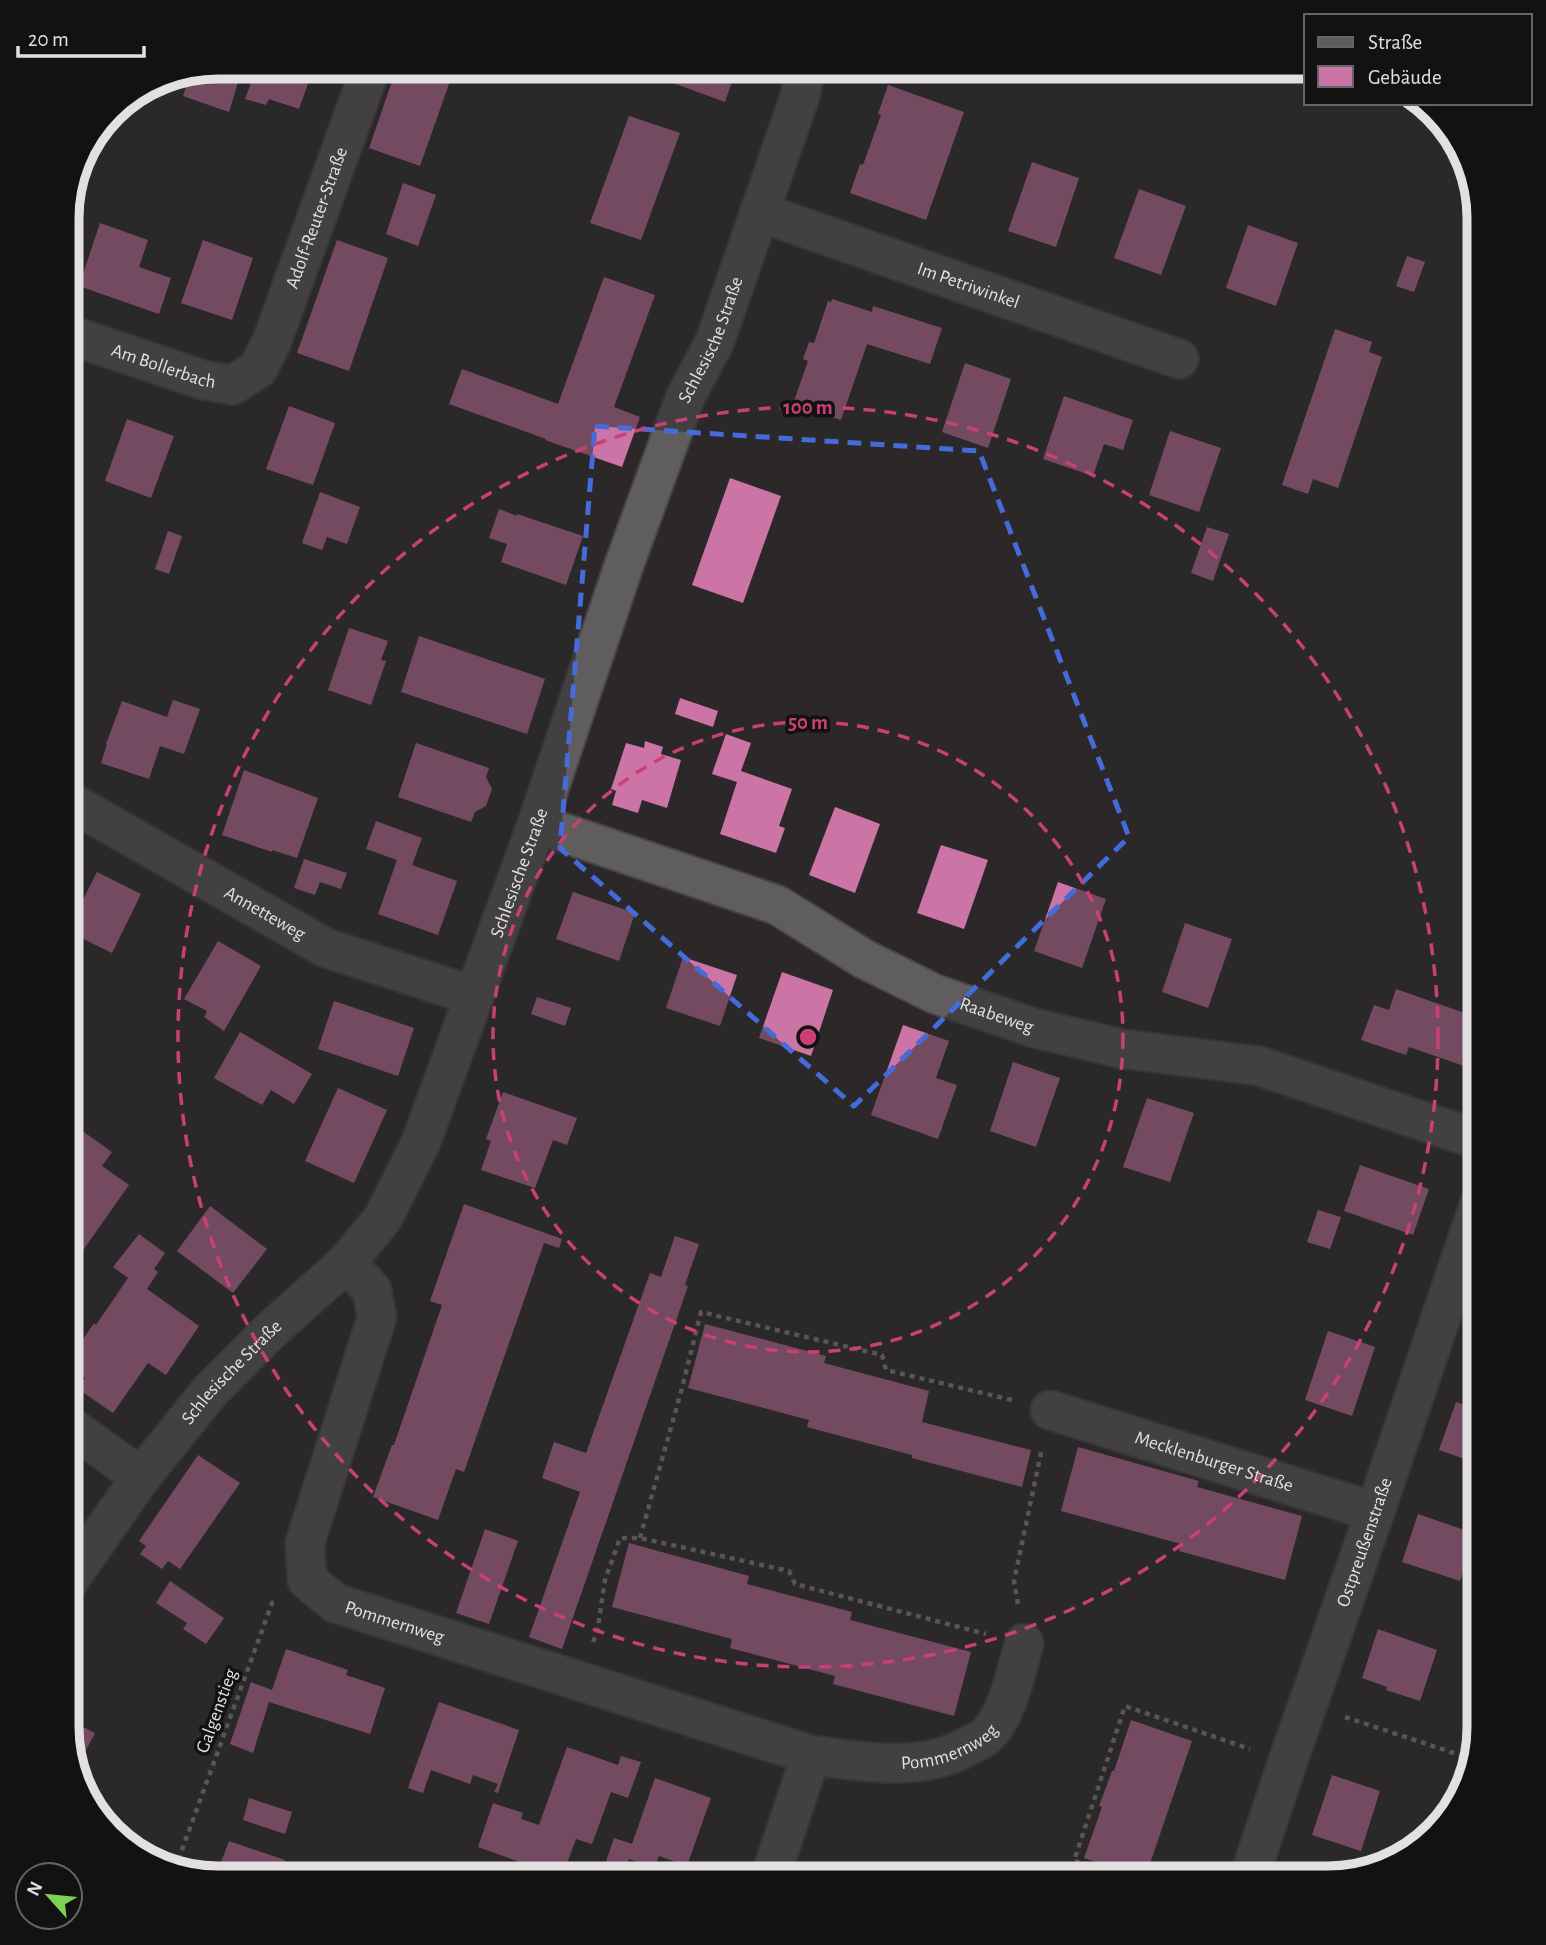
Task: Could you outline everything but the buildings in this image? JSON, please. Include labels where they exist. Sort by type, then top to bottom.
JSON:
[{"type":"street","name":"Adolf-Reuter-Straße","points":[[258,369],[272,341],[366,79]]},
{"type":"street","name":"Schlesische Straße","points":[[79,1565],[141,1477],[211,1391],[269,1332],[346,1263],[383,1218],[421,1142],[537,824],[624,565],[685,398],[715,341],[801,93],[803,79]]},
{"type":"street","name":"Im Petriwinkel","points":[[759,212],[1179,359]]},
{"type":"street","name":"Am Bollerbach","points":[[79,338],[204,380],[233,385],[258,369]]},
{"type":"street","name":"Annetteweg","points":[[79,807],[326,948],[474,996]]},
{"type":"street","name":"Raabeweg","points":[[537,824],[777,905],[864,959],[935,994],[1034,1028],[1123,1049],[1259,1066],[1467,1136]]},
{"type":"street","name":"Ostpreußenstraße","points":[[1253,1866],[1467,1241]]},
{"type":"street","points":[[307,1580],[305,1542],[377,1317],[372,1290],[346,1263]]},
{"type":"street","name":"Mecklenburger Straße","points":[[1050,1410],[1376,1512]]},
{"type":"street","points":[[79,1433],[141,1477]]},
{"type":"street","name":"Pommernweg","points":[[307,1580],[335,1603],[811,1755],[870,1763],[915,1762],[954,1755],[988,1735],[1008,1702],[1024,1643]]},
{"type":"street","points":[[774,1866],[811,1755]]},
{"type":"path","points":[[577,1681],[597,1633],[605,1580],[620,1538],[640,1538],[789,1571],[795,1584],[1024,1643],[1014,1581],[1050,1410],[886,1370],[882,1355],[701,1312],[640,1538]]},
{"type":"path","name":"Galgenstieg","points":[[178,1860],[272,1603],[307,1580]]},
{"type":"path","points":[[1307,1704],[1464,1756]]},
{"type":"path","points":[[1090,1866],[1074,1861],[1125,1706],[1288,1761]]},
{"type":"highlighted area","points":[[595,426],[979,451],[1129,837],[854,1106],[560,848]]}]
